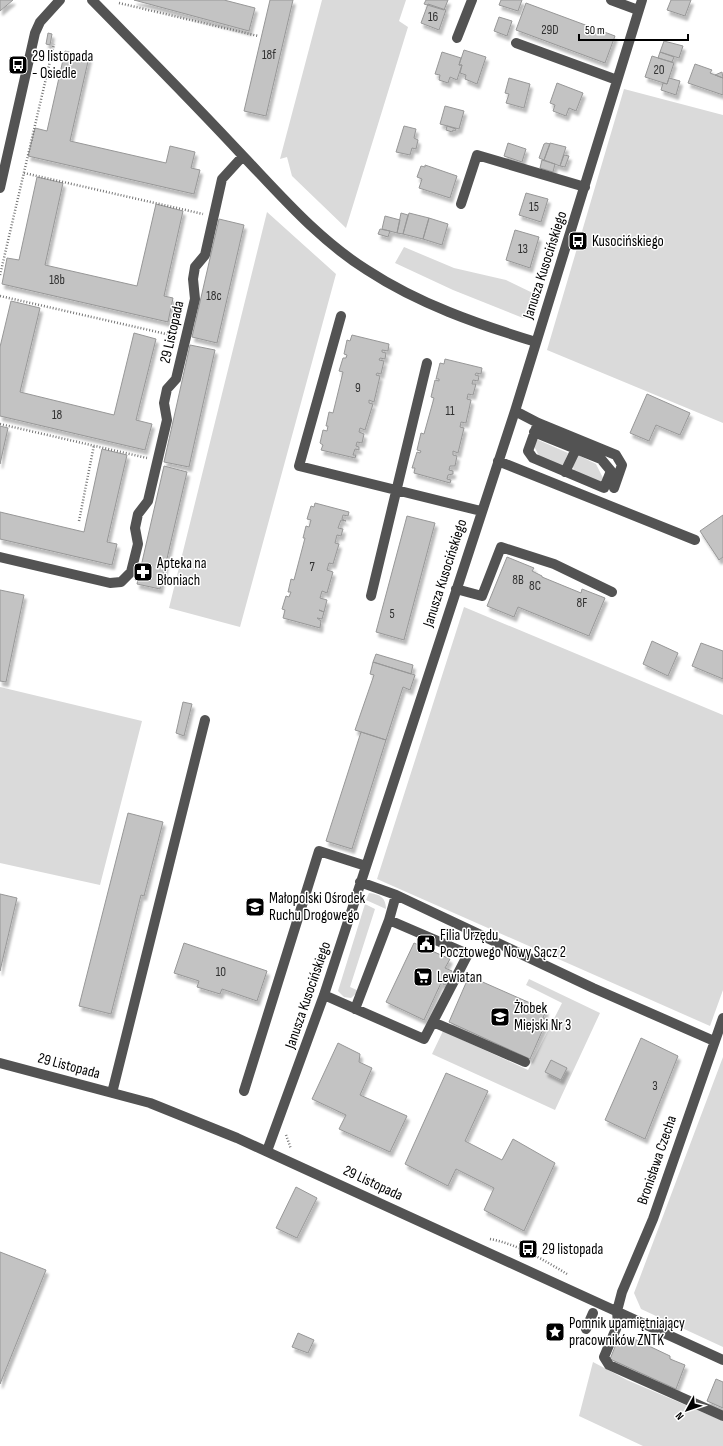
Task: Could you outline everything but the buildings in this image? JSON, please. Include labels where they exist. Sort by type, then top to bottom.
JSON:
[{"type":"street","points":[[0,188],[35,32],[40,22],[60,0]]},
{"type":"street","points":[[92,0],[298,215],[338,250],[366,270],[401,291],[450,313],[536,342]]},
{"type":"street","points":[[458,38],[472,0]]},
{"type":"street","points":[[611,0],[640,5]]},
{"type":"street","name":"Janusza Kusocińskiego","points":[[267,1151],[324,995],[481,511],[515,411],[640,5]]},
{"type":"street","points":[[516,43],[617,80]]},
{"type":"street","points":[[461,204],[477,155],[585,187]]},
{"type":"street","name":"29 Listopada","points":[[0,558],[110,583],[121,582],[131,572],[138,544],[135,528],[138,514],[148,501],[167,420],[164,403],[167,389],[176,378],[195,299],[193,278],[195,268],[205,255],[222,179],[243,156]]},
{"type":"street","points":[[341,316],[299,466],[481,511]]},
{"type":"street","points":[[371,596],[427,363]]},
{"type":"street","points":[[515,411],[536,428],[576,449],[601,459],[611,471],[604,488],[533,458],[528,451],[536,428]]},
{"type":"street","points":[[536,428],[616,455],[622,465],[614,488]]},
{"type":"street","points":[[564,472],[576,449]]},
{"type":"street","points":[[498,461],[695,540]]},
{"type":"street","points":[[456,588],[482,596],[501,547],[554,564],[612,592]]},
{"type":"street","points":[[112,1093],[205,720]]},
{"type":"street","points":[[244,1091],[319,852],[366,866]]},
{"type":"street","points":[[360,882],[396,895],[593,988],[714,1041]]},
{"type":"street","points":[[355,1009],[389,920],[396,895]]},
{"type":"street","points":[[324,995],[424,1039],[468,954],[389,920]]},
{"type":"street","name":"Bronisława Czecha","points":[[723,1018],[653,1219],[622,1292],[617,1312],[618,1324],[604,1357],[609,1366],[723,1416]]},
{"type":"street","points":[[432,1022],[525,1062]]},
{"type":"street","name":"29 Listopada","points":[[0,1063],[150,1104],[267,1151],[723,1360]]},
{"type":"street","points":[[586,1329],[593,1314]]},
{"type":"path","points":[[119,3],[258,36]]},
{"type":"path","points":[[0,275],[54,44]]},
{"type":"path","points":[[24,173],[214,216]]},
{"type":"path","points":[[0,296],[186,339]]},
{"type":"path","points":[[0,424],[157,460]]},
{"type":"path","points":[[78,521],[94,445]]},
{"type":"path","points":[[286,1129],[287,1141],[293,1150]]},
{"type":"path","points":[[483,1238],[512,1246],[544,1260],[570,1276]]},
{"type":"shaded area","points":[[322,0],[406,0],[399,21],[408,27],[346,228],[292,176],[287,157],[280,159]]},
{"type":"shaded area","points":[[624,89],[723,115],[723,423],[547,350]]},
{"type":"shaded area","points":[[267,212],[336,274],[240,627],[169,608]]},
{"type":"shaded area","points":[[404,247],[454,268],[506,280],[539,296],[531,318],[523,318],[453,290],[395,263]]},
{"type":"shaded area","points":[[536,439],[568,453],[563,466],[541,460],[534,446]]},
{"type":"shaded area","points":[[578,455],[596,464],[603,478],[600,484],[574,473],[573,466]]},
{"type":"shaded area","points":[[464,607],[723,715],[723,990],[710,1026],[377,879]]},
{"type":"shaded area","points":[[0,687],[142,721],[100,885],[0,863]]},
{"type":"shaded area","points":[[369,893],[382,897],[386,905],[386,909],[366,900]]},
{"type":"shaded area","points":[[365,904],[375,909],[350,987],[359,991],[351,998],[344,997],[338,991]]},
{"type":"shaded area","points":[[529,979],[600,1013],[555,1110],[432,1054],[443,1031],[528,1070],[562,1003],[526,985]]},
{"type":"shaded area","points":[[723,1057],[723,1347],[641,1309],[634,1293]]},
{"type":"shaded area","points":[[593,1362],[627,1380],[723,1421],[723,1446],[643,1446],[579,1416]]},
{"type":"place","name":"29 listopada - Osiedle","points":[[18,65]]},
{"type":"place","name":"Kusocińskiego","points":[[578,241]]},
{"type":"place","name":"Apteka na Błoniach","points":[[143,572]]},
{"type":"place","name":"Małopolski Ośrodek Ruchu Drogowego","points":[[255,907]]},
{"type":"place","name":"Filia Urzędu Pocztowego Nowy Sącz 2","points":[[426,944]]},
{"type":"place","name":"Lewiatan","points":[[423,977]]},
{"type":"place","name":"Żłobek Miejski Nr 3","points":[[500,1017]]},
{"type":"place","name":"29 listopada","points":[[528,1249]]},
{"type":"place","name":"Pomnik upamiętniający pracowników ZNTK","points":[[555,1332]]}]
